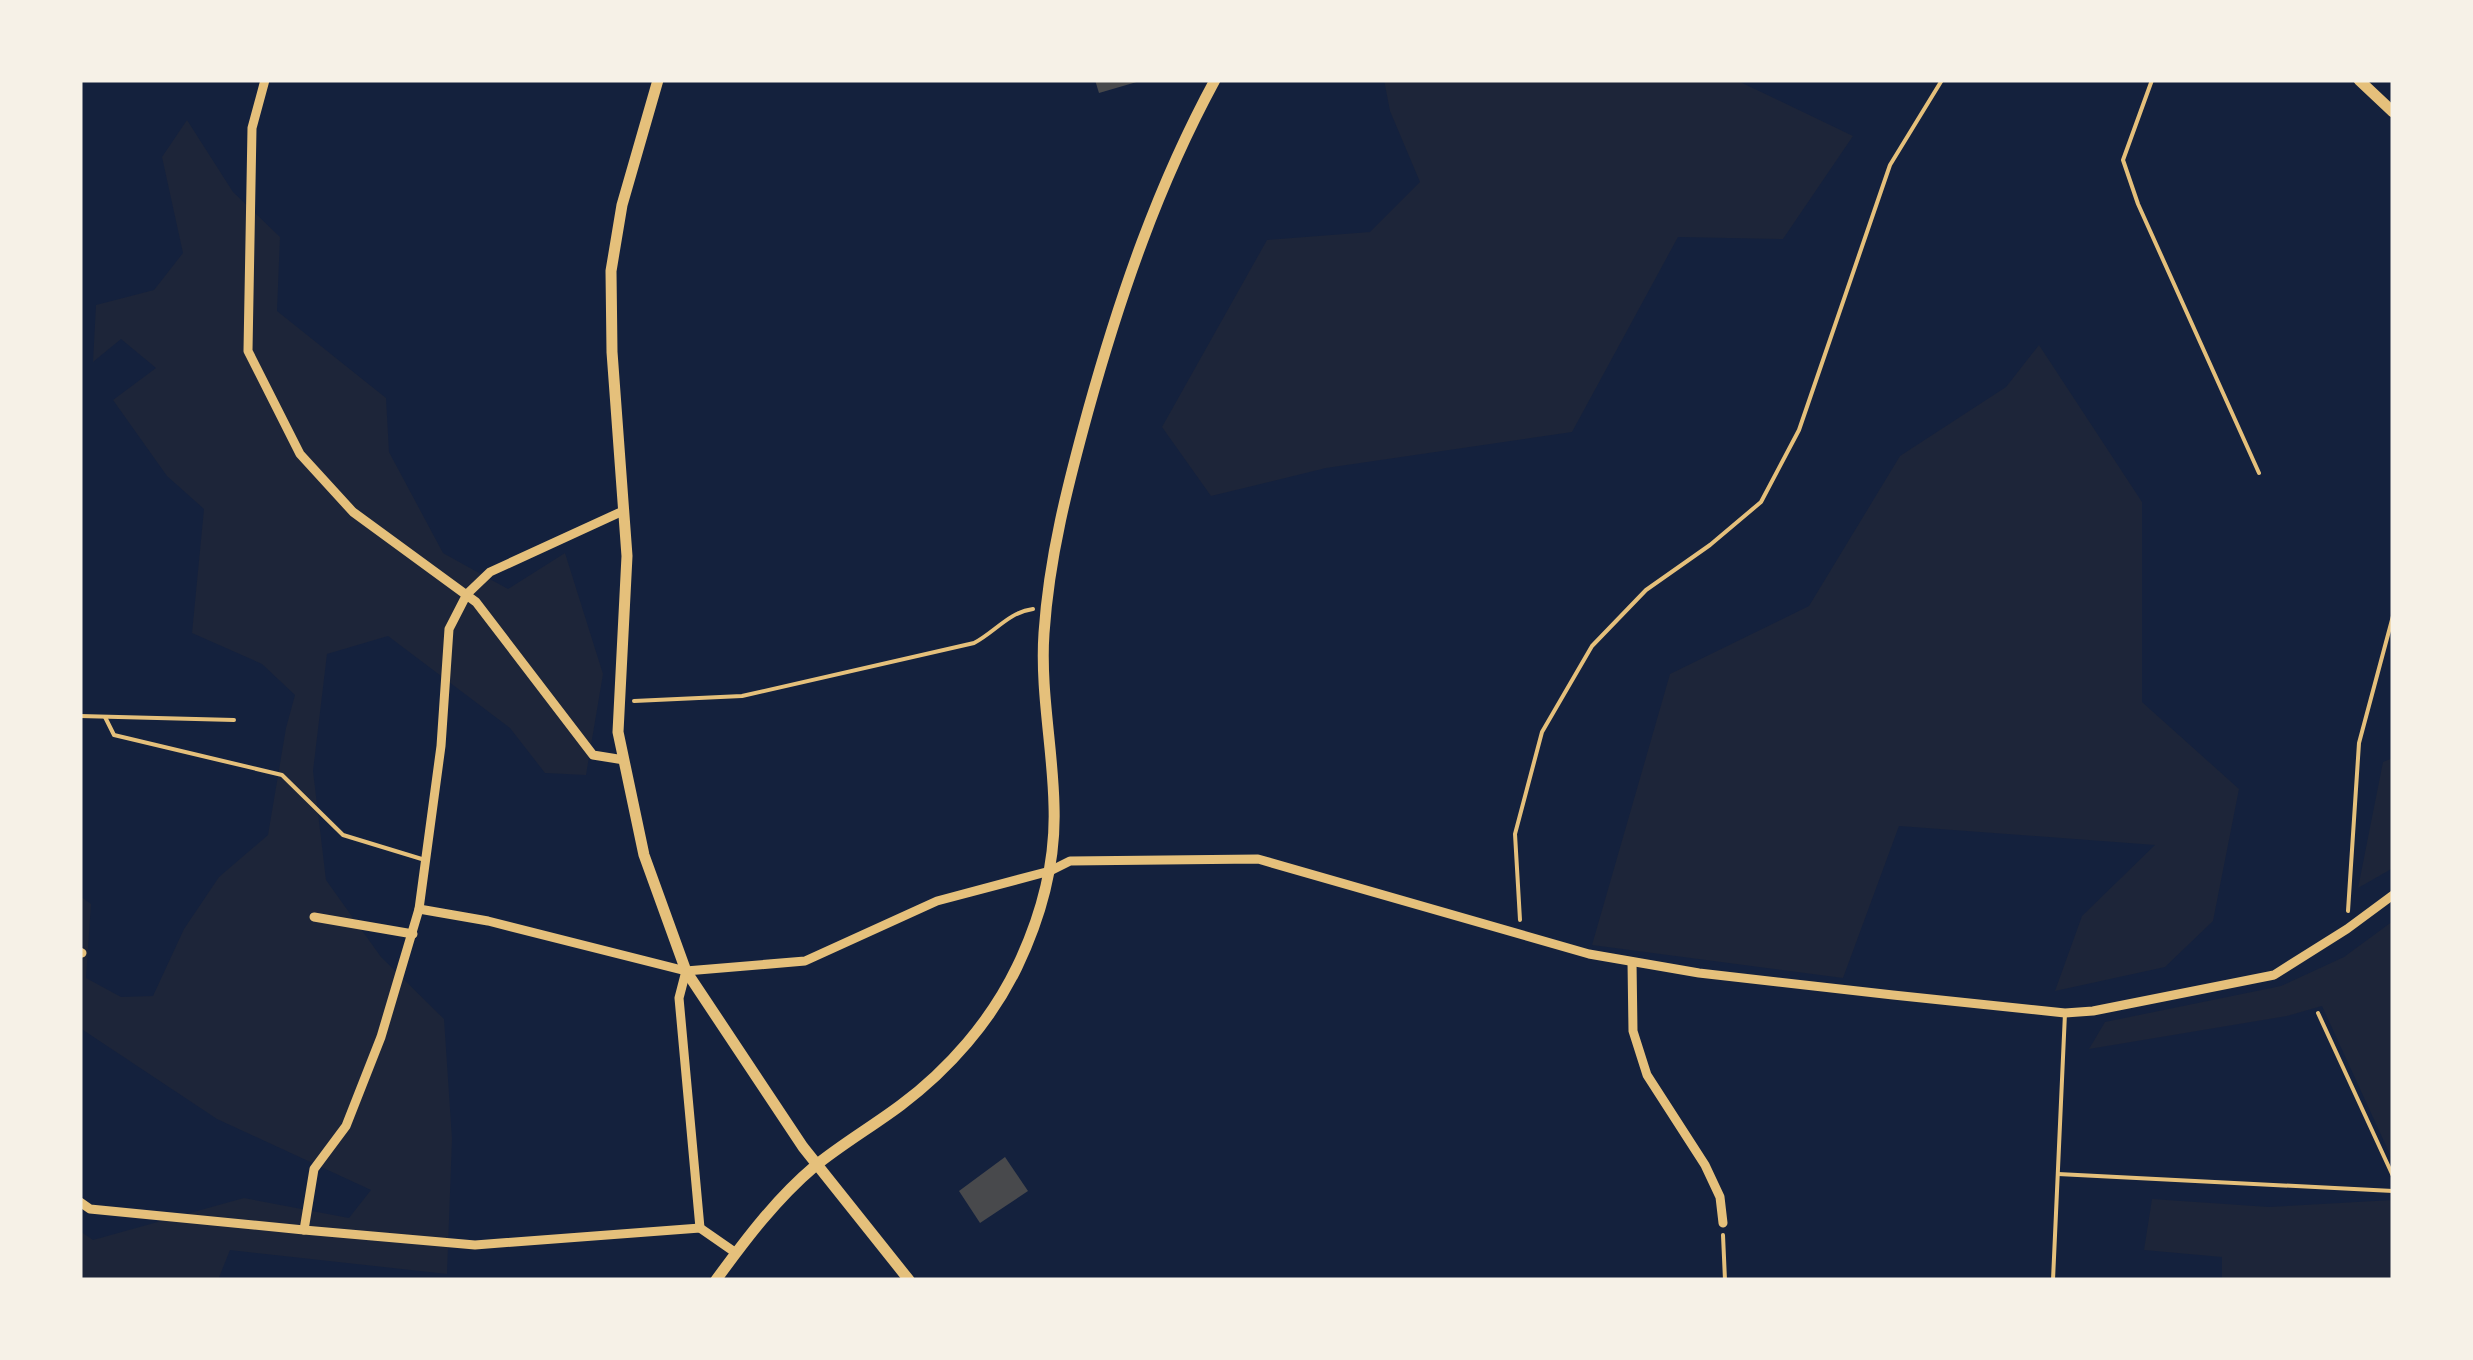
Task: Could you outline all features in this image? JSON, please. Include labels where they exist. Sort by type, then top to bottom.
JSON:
[{"type":"street","points":[[265,80],[252,128],[248,351],[300,454],[353,512],[476,602],[593,755],[624,760]]},
{"type":"street","points":[[658,80],[622,205],[611,271],[612,352],[626,556],[618,732],[644,854],[686,971],[816,1165],[909,1280]]},
{"type":"street","points":[[716,1280],[773,1206],[816,1165],[936,1076],[983,1022],[1028,943],[1050,871],[1054,804],[1044,669],[1047,607],[1062,507],[1118,308],[1164,187],[1215,80]]},
{"type":"street","points":[[2358,80],[2393,112]]},
{"type":"street","points":[[304,1230],[314,1169],[346,1126],[380,1037],[419,909],[440,746],[449,629],[466,594],[490,572],[624,512]]},
{"type":"street","points":[[419,909],[523,929],[686,971],[805,961],[937,902],[1050,871],[1070,861],[1258,859],[1520,935],[1632,962],[1893,996],[2065,1012],[2092,1011],[2274,975],[2393,895]]},
{"type":"street","points":[[314,917],[412,934]]},
{"type":"street","points":[[1632,962],[1633,1032],[1646,1075],[1705,1165],[1720,1197],[1723,1223]]},
{"type":"street","points":[[686,971],[679,998],[700,1228]]},
{"type":"street","points":[[80,1202],[90,1209],[475,1245],[700,1228],[736,1254]]},
{"type":"lane","points":[[80,716],[234,720]]},
{"type":"lane","points":[[104,717],[114,735],[282,774],[343,835],[425,860]]},
{"type":"lane","points":[[2054,1280],[2065,1012]]},
{"type":"lane","points":[[2318,1013],[2393,1176]]},
{"type":"lane","points":[[2058,1174],[2393,1192]]},
{"type":"path","points":[[1520,935],[1516,834],[1542,732],[1592,646],[1646,590],[1710,545],[1761,502],[1798,430],[1890,165],[1942,80]]},
{"type":"path","points":[[2152,80],[2123,160],[2138,204],[2259,473]]},
{"type":"path","points":[[620,701],[742,696],[974,643],[1017,611],[1047,607]]},
{"type":"path","points":[[2347,929],[2358,743],[2393,616]]},
{"type":"path","points":[[1723,1223],[1725,1280]]},
{"type":"shaded area","points":[[1384,80],[1736,80],[1853,136],[1783,239],[1678,237],[1572,432],[1326,468],[1211,496],[1162,427],[1267,240],[1370,232],[1420,182],[1390,111]]},
{"type":"shaded area","points":[[187,120],[233,192],[280,237],[277,311],[386,398],[389,452],[443,553],[508,589],[565,553],[603,674],[586,775],[545,773],[510,728],[388,636],[327,654],[313,771],[326,880],[381,957],[444,1019],[452,1139],[447,1274],[230,1250],[218,1280],[80,1280],[80,1231],[93,1240],[244,1198],[349,1218],[371,1190],[217,1119],[80,1028],[80,896],[91,904],[86,978],[121,997],[153,996],[184,929],[219,877],[268,835],[295,695],[262,664],[192,633],[204,509],[167,476],[113,400],[156,368],[121,339],[93,362],[96,305],[154,290],[183,253],[162,157]]},
{"type":"shaded area","points":[[2039,345],[2142,502],[2142,702],[2239,789],[2213,921],[2165,967],[2055,991],[2082,916],[2155,845],[1899,826],[1843,978],[1592,945],[1670,674],[1809,606],[1900,456],[2006,387]]},
{"type":"shaded area","points":[[2393,758],[2393,868],[2358,888],[2383,762]]},
{"type":"shaded area","points":[[2393,921],[2393,1161],[2322,1006],[2287,1016],[2089,1049],[2105,1022],[2281,986],[2344,957]]},
{"type":"shaded area","points":[[2152,1199],[2269,1207],[2393,1200],[2393,1280],[2222,1280],[2222,1257],[2144,1250]]},
{"type":"building","points":[[1095,80],[1140,80],[1140,81],[1099,93]]},
{"type":"building","points":[[1005,1157],[1028,1191],[980,1223],[959,1191]]}]
